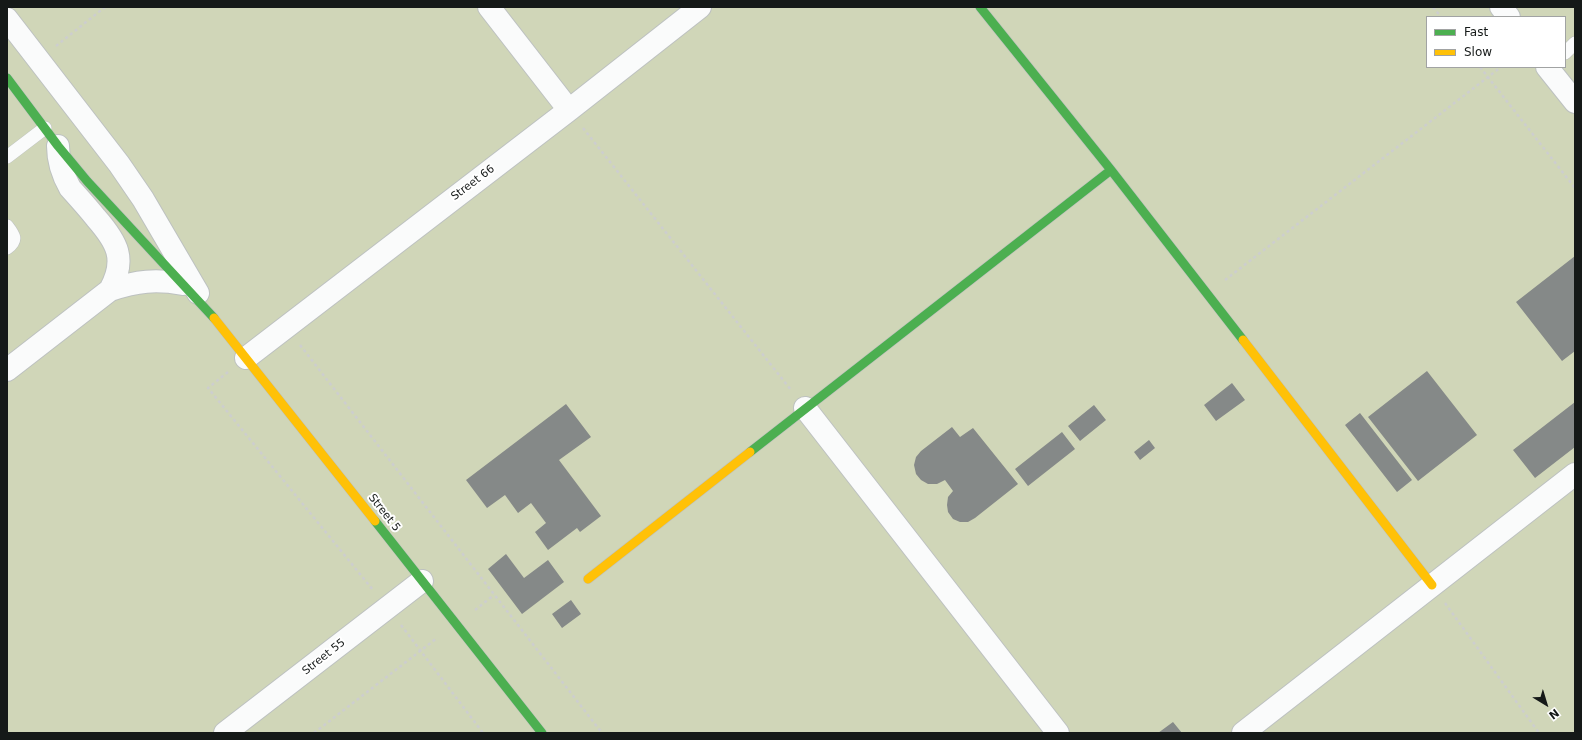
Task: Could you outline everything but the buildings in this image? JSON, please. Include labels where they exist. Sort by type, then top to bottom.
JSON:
[{"type":"street","points":[[490,7],[569,110]]},
{"type":"street","name":"Street 66","points":[[246,358],[569,110],[700,7]]},
{"type":"street","points":[[980,7],[1111,170],[1432,585]]},
{"type":"street","points":[[1501,7],[1508,16]]},
{"type":"street","points":[[7,19],[119,164],[143,199],[206,308]]},
{"type":"street","points":[[1549,68],[1575,102]]},
{"type":"street","name":"Street 5","points":[[7,78],[58,146],[87,181],[206,308],[542,733]]},
{"type":"street","points":[[58,146],[59,163],[64,178],[70,188],[114,241],[118,253],[119,266],[116,278],[110,290]]},
{"type":"street","points":[[588,579],[1111,170]]},
{"type":"street","points":[[7,370],[110,290],[128,284],[146,281],[165,281],[183,284]]},
{"type":"street","points":[[805,408],[1058,733]]},
{"type":"street","points":[[1243,733],[1575,474]]},
{"type":"street","name":"Street 55","points":[[225,733],[422,581]]},
{"type":"lane","points":[[1566,52],[1575,43]]},
{"type":"lane","points":[[7,157],[45,128]]},
{"type":"lane","points":[[7,226],[14,236],[14,240],[13,244],[7,248]]},
{"type":"path","points":[[39,60],[105,7]]},
{"type":"path","points":[[1433,7],[1440,16]]},
{"type":"path","points":[[1481,68],[1575,188]]},
{"type":"path","points":[[1207,293],[1500,68]]},
{"type":"path","points":[[569,110],[805,408]]},
{"type":"path","points":[[286,327],[602,733]]},
{"type":"path","points":[[246,358],[208,388],[388,608],[483,733]]},
{"type":"path","points":[[1432,585],[1539,733]]},
{"type":"path","points":[[314,733],[494,595]]},
{"type":"green space","points":[[7,7],[1575,7],[1575,733],[7,733]]},
{"type":"traffic: fast","points":[[980,7],[1111,170],[1243,340]]},
{"type":"traffic: fast","points":[[7,78],[58,146],[87,181],[214,318]]},
{"type":"traffic: fast","points":[[750,452],[1111,170]]},
{"type":"traffic: fast","points":[[375,521],[542,733]]},
{"type":"traffic: slow","points":[[214,318],[375,521]]},
{"type":"traffic: slow","points":[[1243,340],[1432,585]]},
{"type":"traffic: slow","points":[[588,579],[750,452]]}]
